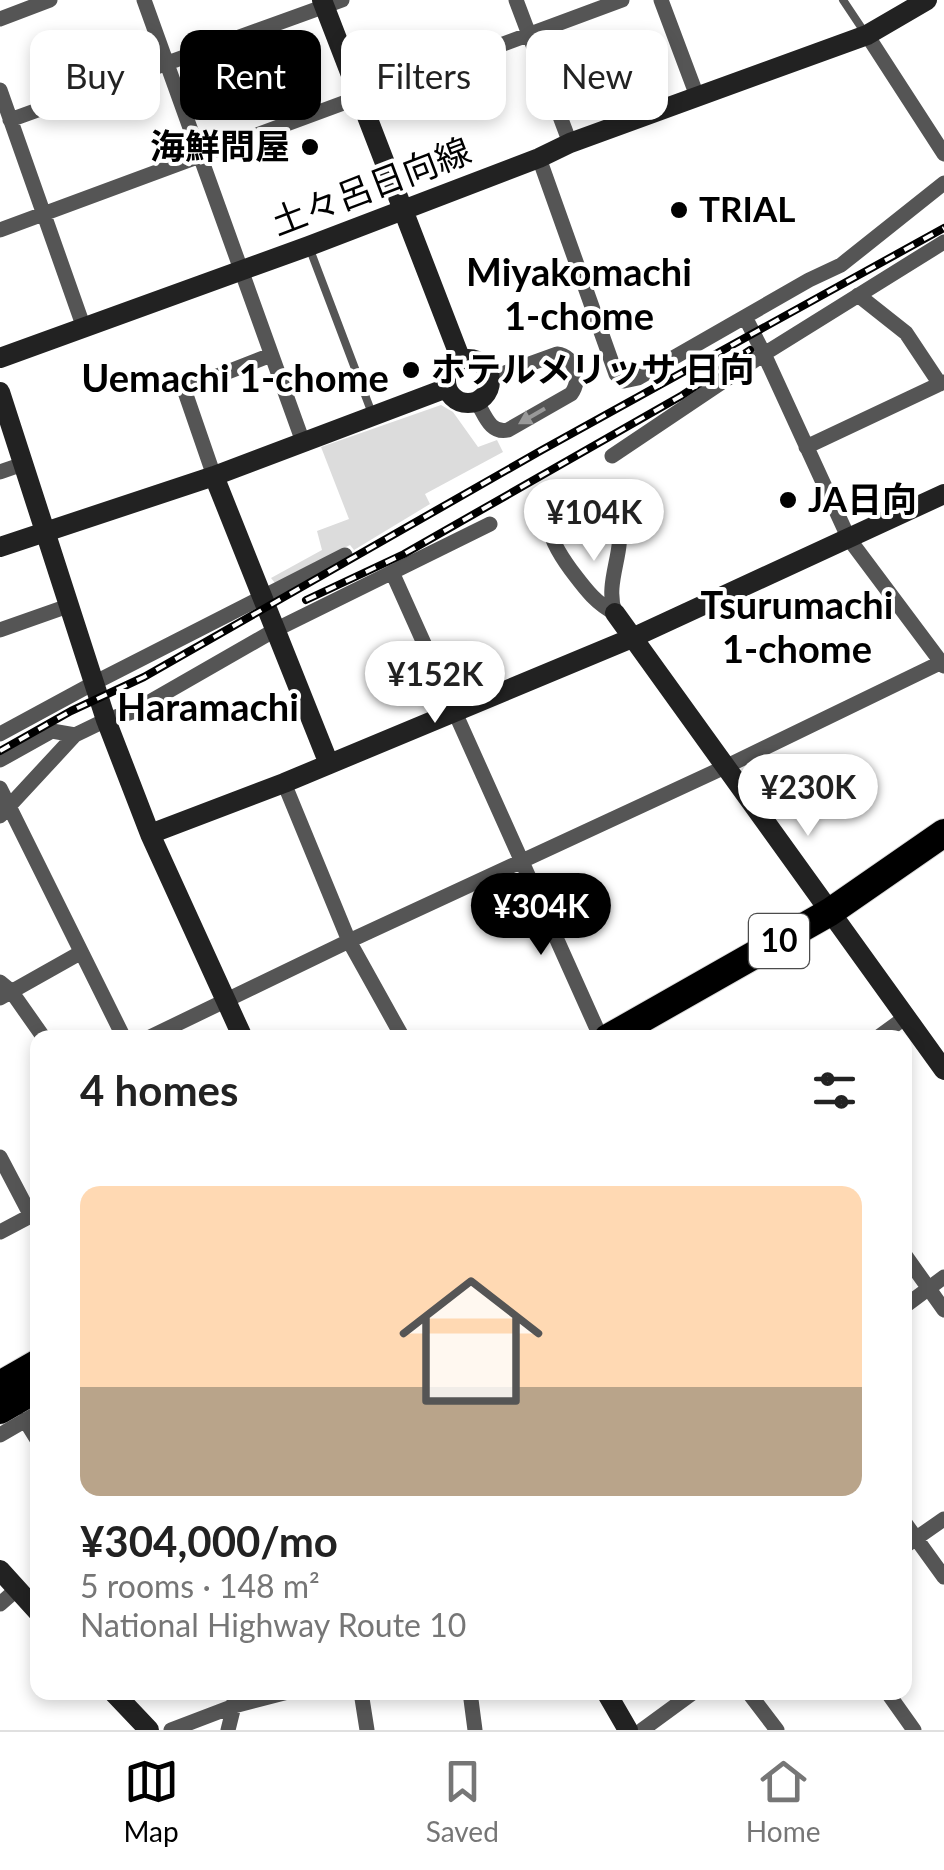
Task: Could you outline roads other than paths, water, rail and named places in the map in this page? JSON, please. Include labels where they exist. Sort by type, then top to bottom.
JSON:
[{"type":"highway","name":"10","points":[[620,1030],[835,919],[944,833]]},
{"type":"highway","name":"10","points":[[659,1030],[944,854]]},
{"type":"highway","points":[[0,1385],[30,1368]]},
{"type":"street","points":[[0,19],[50,0]]},
{"type":"street","points":[[144,0],[303,442]]},
{"type":"street","points":[[516,0],[527,30]]},
{"type":"street","points":[[539,30],[622,0]]},
{"type":"street","points":[[661,0],[696,96]]},
{"type":"street","name":"土々呂日向線","points":[[0,358],[867,35],[927,0]]},
{"type":"street","points":[[10,120],[329,2],[341,40]]},
{"type":"street","points":[[867,35],[944,154]]},
{"type":"street","points":[[0,90],[84,328]]},
{"type":"street","points":[[0,230],[341,104]]},
{"type":"street","points":[[928,128],[944,119]]},
{"type":"street","points":[[368,120],[461,360]]},
{"type":"street","points":[[561,120],[570,143]]},
{"type":"street","points":[[539,158],[616,374],[624,382],[638,378],[841,265],[944,182]]},
{"type":"street","points":[[612,456],[764,354],[944,242]]},
{"type":"street","points":[[806,447],[943,385],[906,333],[858,294]]},
{"type":"street","points":[[165,1030],[348,940],[943,663],[849,538],[745,317]]},
{"type":"street","points":[[477,402],[494,429],[501,432],[571,394],[578,380],[564,354],[490,376]]},
{"type":"street","points":[[271,355],[184,389],[214,476],[330,764]]},
{"type":"street","points":[[461,360],[480,362],[490,376],[488,392],[477,402],[456,400],[447,388],[450,368],[461,360]]},
{"type":"street","points":[[0,547],[214,476],[447,388]]},
{"type":"street","points":[[0,392],[106,720],[150,834],[239,1030]]},
{"type":"street","points":[[0,472],[23,464]]},
{"type":"street","points":[[150,834],[284,783],[632,638],[944,494]]},
{"type":"street","points":[[615,613],[591,596],[549,534],[552,513],[573,497],[585,496],[605,506],[620,529],[620,554],[611,586],[615,613],[944,1070]]},
{"type":"street","points":[[4,810],[75,735],[132,712],[275,630],[490,524]]},
{"type":"street","points":[[0,734],[345,555]]},
{"type":"street","points":[[392,572],[600,1030]]},
{"type":"street","points":[[0,630],[68,606]]},
{"type":"street","points":[[0,760],[52,731],[75,735]]},
{"type":"street","points":[[284,783],[348,940],[399,1030]]},
{"type":"street","points":[[0,788],[4,810],[120,1030]]},
{"type":"street","points":[[37,1030],[4,990],[80,953]]},
{"type":"street","points":[[889,1030],[906,1018]]},
{"type":"street","points":[[0,1157],[30,1207]]},
{"type":"street","points":[[0,1232],[30,1216]]},
{"type":"street","points":[[912,1265],[944,1310]]},
{"type":"street","points":[[912,1301],[944,1277]]},
{"type":"street","points":[[0,1435],[21,1414]]},
{"type":"street","points":[[912,1541],[944,1519]]},
{"type":"street","points":[[912,1544],[944,1576]]},
{"type":"street","points":[[0,1570],[30,1604]]},
{"type":"street","points":[[0,1604],[16,1590]]},
{"type":"street","points":[[121,1700],[149,1730]]},
{"type":"street","points":[[171,1730],[232,1700]]},
{"type":"street","points":[[228,1730],[234,1700]]},
{"type":"street","points":[[362,1700],[367,1730]]},
{"type":"street","points":[[471,1700],[475,1730]]},
{"type":"street","points":[[611,1700],[628,1730]]},
{"type":"street","points":[[642,1730],[683,1700]]},
{"type":"street","points":[[754,1700],[778,1730]]},
{"type":"street","points":[[893,1700],[914,1730]]},
{"type":"lane","points":[[842,0],[867,35]]},
{"type":"lane","points":[[309,246],[373,416]]},
{"type":"railway","points":[[0,751],[71,711],[144,677],[542,450],[944,228]]},
{"type":"railway","points":[[306,600],[404,554],[681,396],[750,350]]},
{"type":"place","name":"海鮮問屋","points":[[310,147]]},
{"type":"place","name":"TRIAL","points":[[679,210]]},
{"type":"place","name":"ホテルメリッサ 日向","points":[[411,370]]},
{"type":"place","name":"JA日向","points":[[788,500]]},
{"type":"district","name":"Miyakomachi 1-chome","points":[[579,295]]},
{"type":"district","name":"Uemachi 1-chome","points":[[235,379]]},
{"type":"district","name":"Tsurumachi 1-chome","points":[[797,628]]},
{"type":"district","name":"Haramachi","points":[[208,708]]}]
